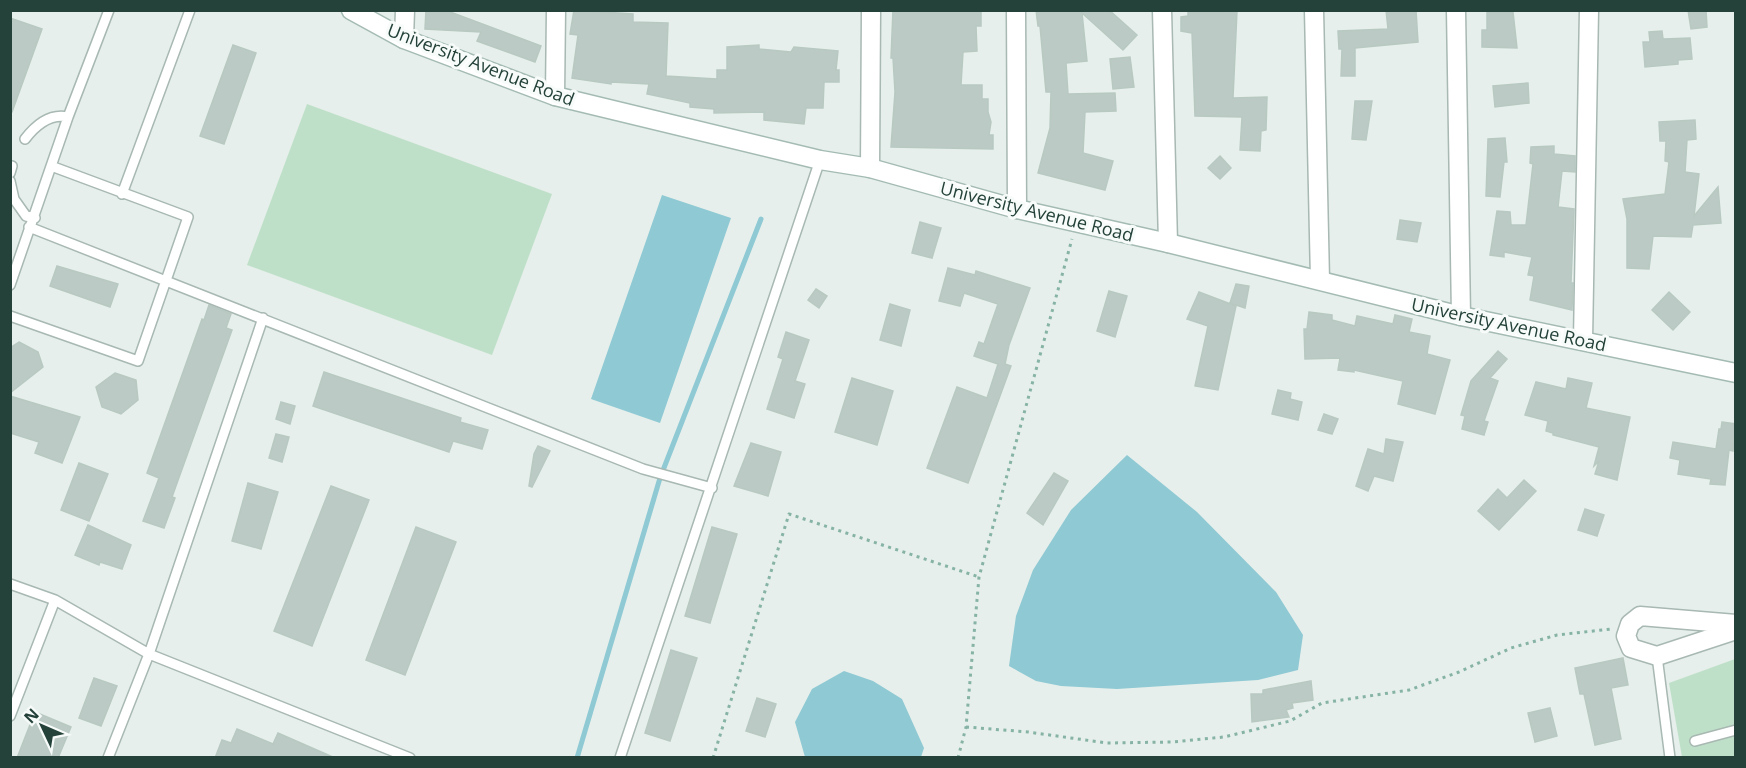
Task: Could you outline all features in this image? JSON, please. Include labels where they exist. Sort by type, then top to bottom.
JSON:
[{"type":"street","name":"University Avenue Road","points":[[351,10],[404,39],[555,96],[820,160],[870,168],[1017,209],[1168,243],[1461,316],[1736,373]]},
{"type":"street","points":[[404,39],[405,10]]},
{"type":"street","points":[[555,96],[556,10]]},
{"type":"street","points":[[870,168],[871,10]]},
{"type":"street","points":[[1016,10],[1017,209]]},
{"type":"street","points":[[1162,10],[1168,243]]},
{"type":"street","points":[[1314,10],[1320,280]]},
{"type":"street","points":[[1456,10],[1461,316]]},
{"type":"street","points":[[1583,340],[1589,10]]},
{"type":"street","points":[[1736,624],[1640,616],[1630,624],[1626,636],[1631,648],[1657,656],[1736,630]]},
{"type":"lane","points":[[10,285],[68,117],[110,10]]},
{"type":"lane","points":[[122,194],[190,10]]},
{"type":"lane","points":[[25,139],[34,128],[50,118],[68,117]]},
{"type":"lane","points":[[620,758],[820,160]]},
{"type":"lane","points":[[10,316],[138,361],[188,217],[51,166]]},
{"type":"lane","points":[[10,181],[14,199],[26,216],[35,218]]},
{"type":"lane","points":[[29,227],[643,469],[668,478],[712,488]]},
{"type":"lane","points":[[108,758],[149,654],[263,318]]},
{"type":"lane","points":[[10,584],[55,600],[149,654],[410,758]]},
{"type":"lane","points":[[10,716],[55,600]]},
{"type":"lane","points":[[1657,656],[1670,758]]},
{"type":"lane","points":[[1695,741],[1736,730]]},
{"type":"path","points":[[958,758],[966,727],[980,577],[1076,223]]},
{"type":"path","points":[[713,758],[789,514],[980,577]]},
{"type":"path","points":[[966,727],[1028,732],[1107,743],[1172,742],[1224,737],[1290,720],[1322,703],[1409,690],[1460,672],[1511,648],[1557,635],[1606,631]]},
{"type":"green space","points":[[307,104],[552,194],[492,355],[247,265]]},
{"type":"green space","points":[[1735,659],[1735,757],[1682,757],[1669,683]]},
{"type":"water","points":[[662,195],[731,218],[660,423],[591,399]]},
{"type":"water","points":[[1127,455],[1197,512],[1276,592],[1303,635],[1298,670],[1258,680],[1117,689],[1061,686],[1036,681],[1009,666],[1016,616],[1033,570],[1071,510]]},
{"type":"water","points":[[844,671],[873,681],[902,699],[924,748],[921,757],[805,757],[795,722],[812,689]]},
{"type":"building","points":[[426,10],[445,10],[541,46],[535,62],[477,41],[481,32],[425,29]]},
{"type":"building","points":[[574,10],[633,14],[633,22],[668,23],[666,76],[717,79],[717,70],[727,70],[727,47],[759,45],[759,49],[791,52],[794,47],[838,51],[836,70],[839,70],[839,82],[824,82],[823,108],[806,108],[804,124],[764,120],[764,112],[714,113],[714,109],[690,107],[690,103],[647,94],[649,84],[611,82],[611,84],[572,78],[578,35],[570,34]]},
{"type":"building","points":[[893,10],[981,10],[981,26],[976,26],[977,51],[963,52],[961,85],[982,85],[982,99],[988,99],[991,122],[989,135],[993,135],[993,149],[891,147],[895,92],[893,58],[891,58]]},
{"type":"building","points":[[1036,10],[1109,10],[1137,35],[1123,50],[1082,13],[1087,61],[1066,63],[1068,94],[1115,93],[1116,111],[1085,112],[1083,153],[1113,161],[1105,190],[1038,173],[1050,128],[1051,92],[1046,92],[1040,26],[1038,26]]},
{"type":"building","points":[[1386,10],[1416,10],[1418,42],[1355,48],[1355,76],[1341,76],[1342,49],[1339,49],[1338,31],[1388,29]]},
{"type":"building","points":[[1688,10],[1706,10],[1707,27],[1691,29]]},
{"type":"building","points":[[1237,11],[1233,98],[1267,97],[1266,130],[1261,131],[1260,151],[1240,150],[1242,117],[1195,116],[1192,33],[1181,31],[1181,17],[1188,16],[1188,12]]},
{"type":"building","points":[[1487,12],[1513,12],[1517,48],[1482,47],[1482,30],[1487,30]]},
{"type":"building","points":[[10,18],[42,29],[12,112],[10,112]]},
{"type":"building","points":[[1662,31],[1663,39],[1690,38],[1692,59],[1678,60],[1678,64],[1645,67],[1643,42],[1650,42],[1649,32]]},
{"type":"building","points":[[233,45],[256,53],[224,144],[200,136]]},
{"type":"building","points":[[1130,57],[1134,87],[1113,89],[1110,59]]},
{"type":"building","points":[[1528,83],[1529,103],[1495,107],[1493,86]]},
{"type":"building","points":[[1355,101],[1372,101],[1366,140],[1352,139]]},
{"type":"building","points":[[1695,120],[1696,139],[1687,140],[1685,172],[1699,174],[1694,216],[1718,187],[1721,223],[1693,225],[1691,237],[1653,236],[1649,269],[1627,268],[1627,219],[1623,199],[1665,194],[1669,162],[1665,161],[1666,141],[1660,141],[1659,122]]},
{"type":"building","points":[[1505,138],[1507,162],[1504,162],[1500,197],[1486,196],[1488,139]]},
{"type":"building","points":[[1554,146],[1554,154],[1575,156],[1575,172],[1562,171],[1558,207],[1574,209],[1572,310],[1530,300],[1534,276],[1528,275],[1532,257],[1504,252],[1504,257],[1490,255],[1497,211],[1510,212],[1511,225],[1526,225],[1533,164],[1530,163],[1531,147]]},
{"type":"building","points":[[1220,156],[1231,168],[1220,179],[1208,168]]},
{"type":"building","points":[[1400,220],[1421,223],[1417,242],[1397,239]]},
{"type":"building","points":[[920,222],[941,228],[932,258],[912,253]]},
{"type":"building","points":[[57,266],[118,284],[110,307],[50,286]]},
{"type":"building","points":[[948,268],[975,275],[976,271],[1030,288],[1009,345],[1005,364],[1011,366],[968,483],[927,468],[957,387],[987,398],[998,364],[974,356],[979,342],[984,344],[998,304],[964,293],[960,306],[939,301]]},
{"type":"building","points":[[1236,284],[1249,286],[1245,308],[1230,303]]},
{"type":"building","points":[[816,289],[827,296],[819,308],[808,300]]},
{"type":"building","points":[[1109,291],[1127,296],[1115,337],[1097,331]]},
{"type":"building","points":[[1199,292],[1236,306],[1218,390],[1195,386],[1208,326],[1187,319]]},
{"type":"building","points":[[1669,292],[1690,312],[1673,330],[1652,310]]},
{"type":"building","points":[[890,304],[910,310],[901,346],[880,340]]},
{"type":"building","points":[[209,305],[231,314],[226,328],[232,330],[172,497],[175,498],[164,528],[143,521],[159,478],[147,473]]},
{"type":"building","points":[[1309,312],[1332,315],[1332,320],[1355,326],[1357,316],[1393,324],[1395,315],[1412,319],[1409,332],[1430,336],[1427,354],[1450,360],[1435,414],[1398,404],[1403,381],[1354,370],[1354,372],[1338,370],[1340,358],[1305,359],[1304,329],[1307,329]]},
{"type":"building","points":[[786,332],[809,340],[795,381],[805,384],[794,418],[767,409],[783,359],[778,357]]},
{"type":"building","points":[[19,342],[38,352],[43,367],[10,393],[10,348]]},
{"type":"building","points":[[1498,351],[1507,359],[1490,378],[1498,381],[1484,421],[1488,422],[1484,435],[1462,429],[1465,416],[1461,415],[1471,381]]},
{"type":"building","points":[[324,372],[461,418],[460,422],[488,430],[482,449],[453,441],[449,452],[313,406]]},
{"type":"building","points":[[115,373],[136,380],[138,400],[121,414],[102,407],[96,387]]},
{"type":"building","points":[[852,378],[893,391],[877,445],[835,432]]},
{"type":"building","points":[[1568,378],[1592,383],[1586,408],[1630,417],[1617,480],[1595,474],[1599,461],[1594,466],[1599,447],[1553,435],[1546,431],[1548,421],[1525,415],[1536,382],[1566,389]]},
{"type":"building","points":[[1278,390],[1291,393],[1290,399],[1302,402],[1298,420],[1272,414]]},
{"type":"building","points":[[10,396],[80,417],[62,463],[35,453],[39,442],[10,433]]},
{"type":"building","points":[[281,402],[295,406],[290,424],[276,419]]},
{"type":"building","points":[[1324,414],[1338,419],[1332,434],[1318,430]]},
{"type":"building","points":[[1722,422],[1736,424],[1733,451],[1729,450],[1725,485],[1710,484],[1711,479],[1678,474],[1680,460],[1670,458],[1673,442],[1716,449]]},
{"type":"building","points":[[276,434],[289,437],[282,462],[269,458]]},
{"type":"building","points":[[1386,439],[1403,442],[1393,481],[1374,476],[1368,491],[1356,486],[1368,449],[1384,454]]},
{"type":"building","points":[[751,443],[781,452],[768,496],[734,486]]},
{"type":"building","points":[[538,446],[550,451],[532,487],[529,486],[534,454]]},
{"type":"building","points":[[79,463],[108,474],[89,521],[61,510]]},
{"type":"building","points":[[1054,473],[1068,481],[1043,525],[1027,513]]},
{"type":"building","points":[[1524,480],[1536,491],[1499,530],[1478,511],[1498,489],[1507,498]]},
{"type":"building","points":[[248,483],[278,492],[261,549],[232,541]]},
{"type":"building","points":[[331,486],[369,500],[312,646],[274,631]]},
{"type":"building","points":[[1585,509],[1604,515],[1597,536],[1578,530]]},
{"type":"building","points":[[88,525],[131,545],[122,569],[100,562],[99,565],[75,555]]},
{"type":"building","points":[[416,527],[456,542],[405,675],[366,660]]},
{"type":"building","points":[[712,527],[737,534],[710,623],[685,616]]},
{"type":"building","points":[[671,650],[697,658],[670,741],[645,733]]},
{"type":"building","points":[[1623,658],[1628,685],[1611,688],[1621,739],[1595,745],[1584,694],[1580,694],[1575,668]]},
{"type":"building","points":[[94,678],[117,686],[101,726],[79,718]]},
{"type":"building","points":[[1311,681],[1313,700],[1292,703],[1293,708],[1286,710],[1289,717],[1252,722],[1251,694],[1263,694],[1263,690]]},
{"type":"building","points":[[757,698],[776,704],[765,737],[746,731]]},
{"type":"building","points":[[1550,708],[1557,736],[1535,742],[1528,713]]},
{"type":"building","points":[[35,712],[71,727],[58,758],[17,758]]},
{"type":"building","points":[[237,729],[273,744],[278,733],[335,758],[215,758],[222,740],[231,743]]},
{"type":"waterway","points":[[577,758],[660,478],[761,219]]}]
